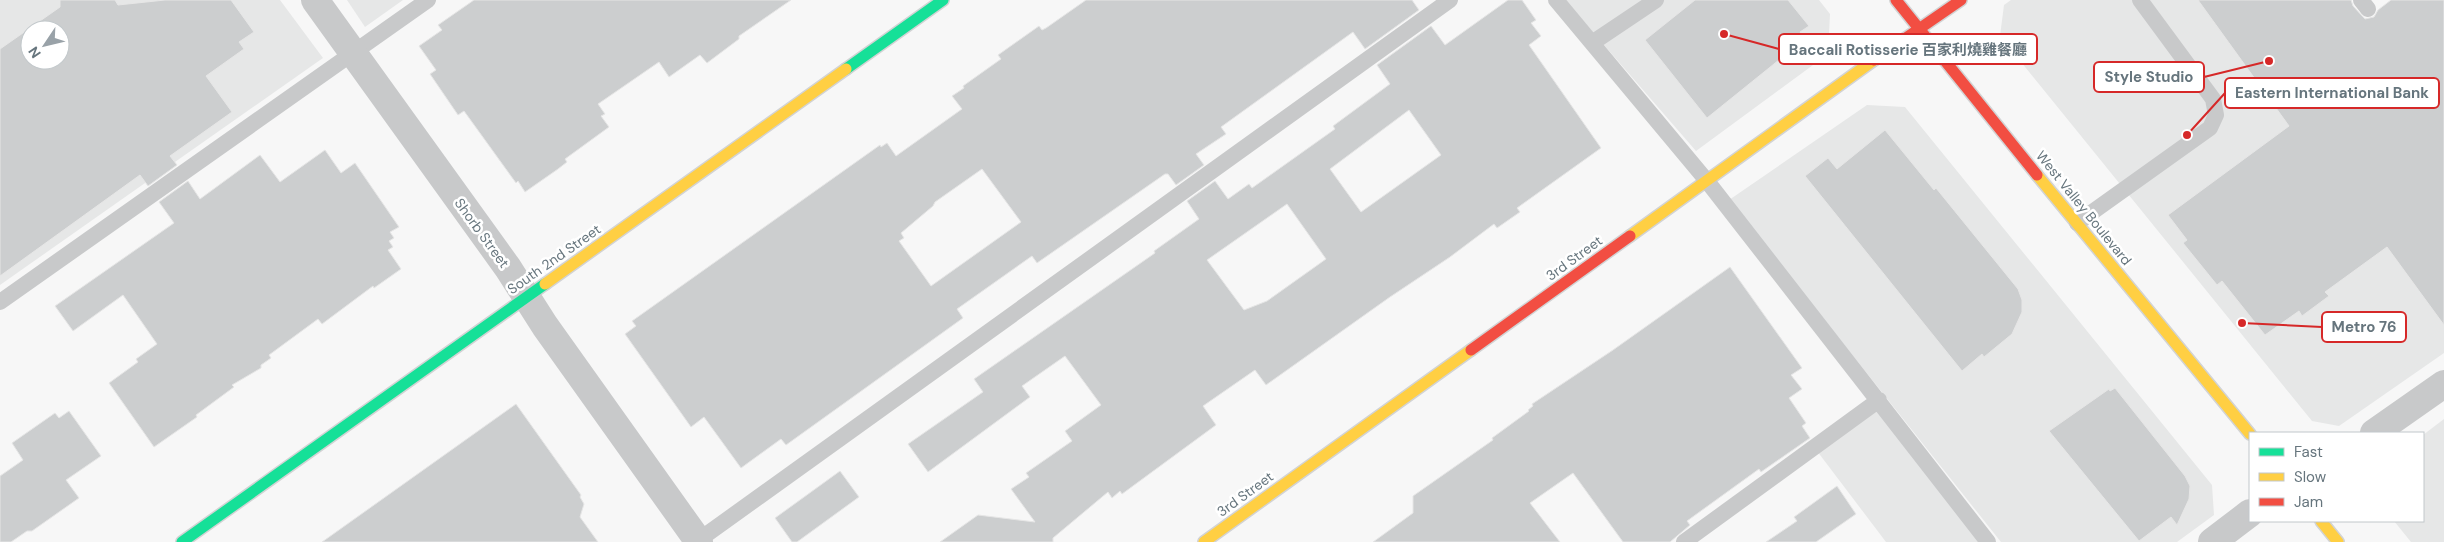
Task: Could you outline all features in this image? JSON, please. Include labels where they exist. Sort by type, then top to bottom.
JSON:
[{"type":"street","name":"Shorb Street","points":[[315,0],[508,268],[526,298],[698,542]]},
{"type":"street","name":"South 2nd Street","points":[[182,542],[943,0]]},
{"type":"street","name":"West Valley Boulevard","points":[[1896,0],[1918,30],[2249,433]]},
{"type":"street","name":"3rd Street","points":[[1204,542],[1863,68],[1962,0]]},
{"type":"street","points":[[2375,432],[2444,384]]},
{"type":"street","points":[[2212,542],[2249,515]]},
{"type":"street","points":[[2322,522],[2338,542]]},
{"type":"lane","points":[[0,302],[428,0]]},
{"type":"lane","points":[[698,542],[1450,0]]},
{"type":"lane","points":[[1556,0],[1706,181],[1879,400],[1988,542]]},
{"type":"lane","points":[[1592,43],[1656,0]]},
{"type":"lane","points":[[2077,223],[2210,128],[2216,115],[2213,99],[2140,0]]},
{"type":"lane","points":[[1684,542],[1879,400]]},
{"type":"shaded area","points":[[0,0],[280,0],[323,58],[0,285]]},
{"type":"shaded area","points":[[347,0],[403,0],[365,27]]},
{"type":"shaded area","points":[[1565,0],[1819,0],[1830,14],[1828,54],[1696,151]]},
{"type":"shaded area","points":[[2011,0],[2260,0],[2444,252],[2444,353],[2339,426],[2312,421],[2000,36],[2004,5]]},
{"type":"shaded area","points":[[1867,105],[1905,107],[2212,485],[2214,515],[2177,542],[2001,542],[1729,200]]},
{"type":"shaded area","points":[[1879,400],[1988,542],[1886,542],[1814,447]]},
{"type":"shaded area","points":[[2444,419],[2444,542],[2411,542],[2395,522],[2424,522],[2424,434]]},
{"type":"building","points":[[60,0],[115,0],[118,5],[165,0],[231,0],[254,32],[239,42],[244,49],[206,76],[232,112],[170,156],[177,165],[148,186],[140,175],[0,276],[0,49],[20,35],[20,70],[70,70],[70,20],[41,20],[60,7]]},
{"type":"building","points":[[474,0],[791,0],[739,36],[739,39],[707,63],[700,55],[669,77],[659,62],[598,104],[605,114],[601,116],[609,127],[565,159],[567,162],[558,169],[525,192],[518,181],[516,183],[464,111],[458,115],[430,74],[436,70],[419,46],[442,30],[438,25]]},
{"type":"building","points":[[1086,0],[1412,0],[1419,10],[1365,49],[1353,32],[1221,127],[1226,134],[1196,154],[1204,165],[1176,185],[1168,174],[1165,174],[1037,263],[1032,256],[957,309],[963,318],[786,445],[781,439],[741,468],[704,417],[691,427],[625,334],[636,326],[632,321],[880,145],[881,147],[887,143],[896,156],[962,109],[952,96],[1001,59],[998,55],[1039,26],[1042,30]],"holes":[[[982,169],[1021,222],[931,286],[899,241],[904,238],[901,233],[933,206],[935,202]]]},
{"type":"building","points":[[1508,0],[1522,0],[1536,20],[1531,23],[1541,36],[1529,45],[1601,148],[1517,208],[1520,212],[1497,228],[1494,224],[1450,257],[1266,385],[1255,370],[1203,406],[1216,425],[1122,494],[1120,491],[1112,498],[1108,492],[1053,538],[1053,542],[940,542],[978,515],[1035,522],[1011,489],[1029,477],[1026,473],[1072,441],[1065,431],[1101,405],[1065,356],[1022,386],[1030,397],[928,472],[908,444],[983,392],[974,379],[1155,253],[1154,251],[1199,219],[1187,201],[1215,181],[1228,199],[1249,184],[1252,188],[1335,129],[1333,126],[1390,84],[1377,65],[1431,26],[1445,45]],"holes":[[[1409,110],[1441,155],[1361,212],[1330,169]],[[1287,204],[1326,259],[1267,301],[1244,310],[1207,260]]]},
{"type":"building","points":[[1695,0],[1788,0],[1809,26],[1800,32],[1805,39],[1707,118],[1645,40]]},
{"type":"building","points":[[2198,0],[2351,0],[2353,6],[2365,19],[2374,17],[2378,10],[2391,0],[2444,0],[2444,325],[2387,247],[2325,292],[2329,296],[2302,316],[2299,311],[2265,335],[2222,281],[2217,285],[2183,243],[2187,240],[2168,215],[2289,126]]},
{"type":"building","points":[[1885,130],[1934,190],[1936,188],[2018,289],[2022,300],[2022,312],[2012,334],[1984,357],[1982,354],[1962,371],[1805,176],[1828,158],[1837,169]]},
{"type":"building","points":[[325,150],[341,173],[355,163],[399,227],[390,232],[394,238],[389,241],[393,247],[388,250],[401,269],[374,288],[373,286],[322,324],[318,319],[269,355],[271,358],[261,365],[261,368],[232,385],[234,387],[196,415],[197,417],[154,447],[109,383],[138,362],[136,359],[157,344],[123,295],[73,331],[55,306],[174,223],[159,202],[188,181],[200,199],[260,155],[280,182]]},
{"type":"building","points":[[1730,267],[1802,368],[1791,375],[1802,389],[1789,398],[1806,423],[1802,426],[1810,438],[1761,472],[1759,469],[1687,521],[1690,525],[1670,542],[1623,542],[1573,473],[1530,503],[1560,542],[1373,542],[1413,513],[1413,496],[1493,440],[1492,438],[1529,411],[1533,406],[1532,404],[1613,350]]},
{"type":"building","points":[[2115,388],[2185,476],[2190,486],[2189,499],[2177,525],[2171,517],[2139,541],[2049,431],[2109,389],[2110,391]]},
{"type":"building","points":[[516,404],[581,495],[580,497],[584,504],[580,517],[598,542],[322,542]]},
{"type":"building","points":[[69,411],[101,456],[66,480],[79,498],[32,531],[27,531],[11,542],[0,542],[0,476],[23,460],[12,443],[55,413],[59,418]]},
{"type":"building","points":[[840,471],[859,497],[797,542],[792,542],[775,518]]},
{"type":"building","points":[[1837,486],[1856,514],[1816,542],[1766,542],[1797,521],[1794,517]]},
{"type":"traffic: fast","points":[[846,69],[943,0]]},
{"type":"traffic: fast","points":[[182,542],[545,284]]},
{"type":"traffic: slow","points":[[1630,236],[1874,60]]},
{"type":"traffic: slow","points":[[545,284],[846,69]]},
{"type":"traffic: slow","points":[[2037,175],[2249,433]]},
{"type":"traffic: slow","points":[[1204,542],[1471,350]]},
{"type":"traffic: slow","points":[[2322,522],[2338,542]]},
{"type":"traffic: jam","points":[[1896,0],[2037,175]]},
{"type":"traffic: jam","points":[[1874,60],[1961,0]]},
{"type":"traffic: jam","points":[[1471,350],[1630,236]]},
{"type":"place","name":"Baccali Rotisserie 百家利燒雞餐廳","points":[[1724,34]]},
{"type":"place","name":"Style Studio","points":[[2269,61]]},
{"type":"place","name":"Eastern International Bank","points":[[2187,135]]},
{"type":"place","name":"Metro 76","points":[[2242,323]]}]
